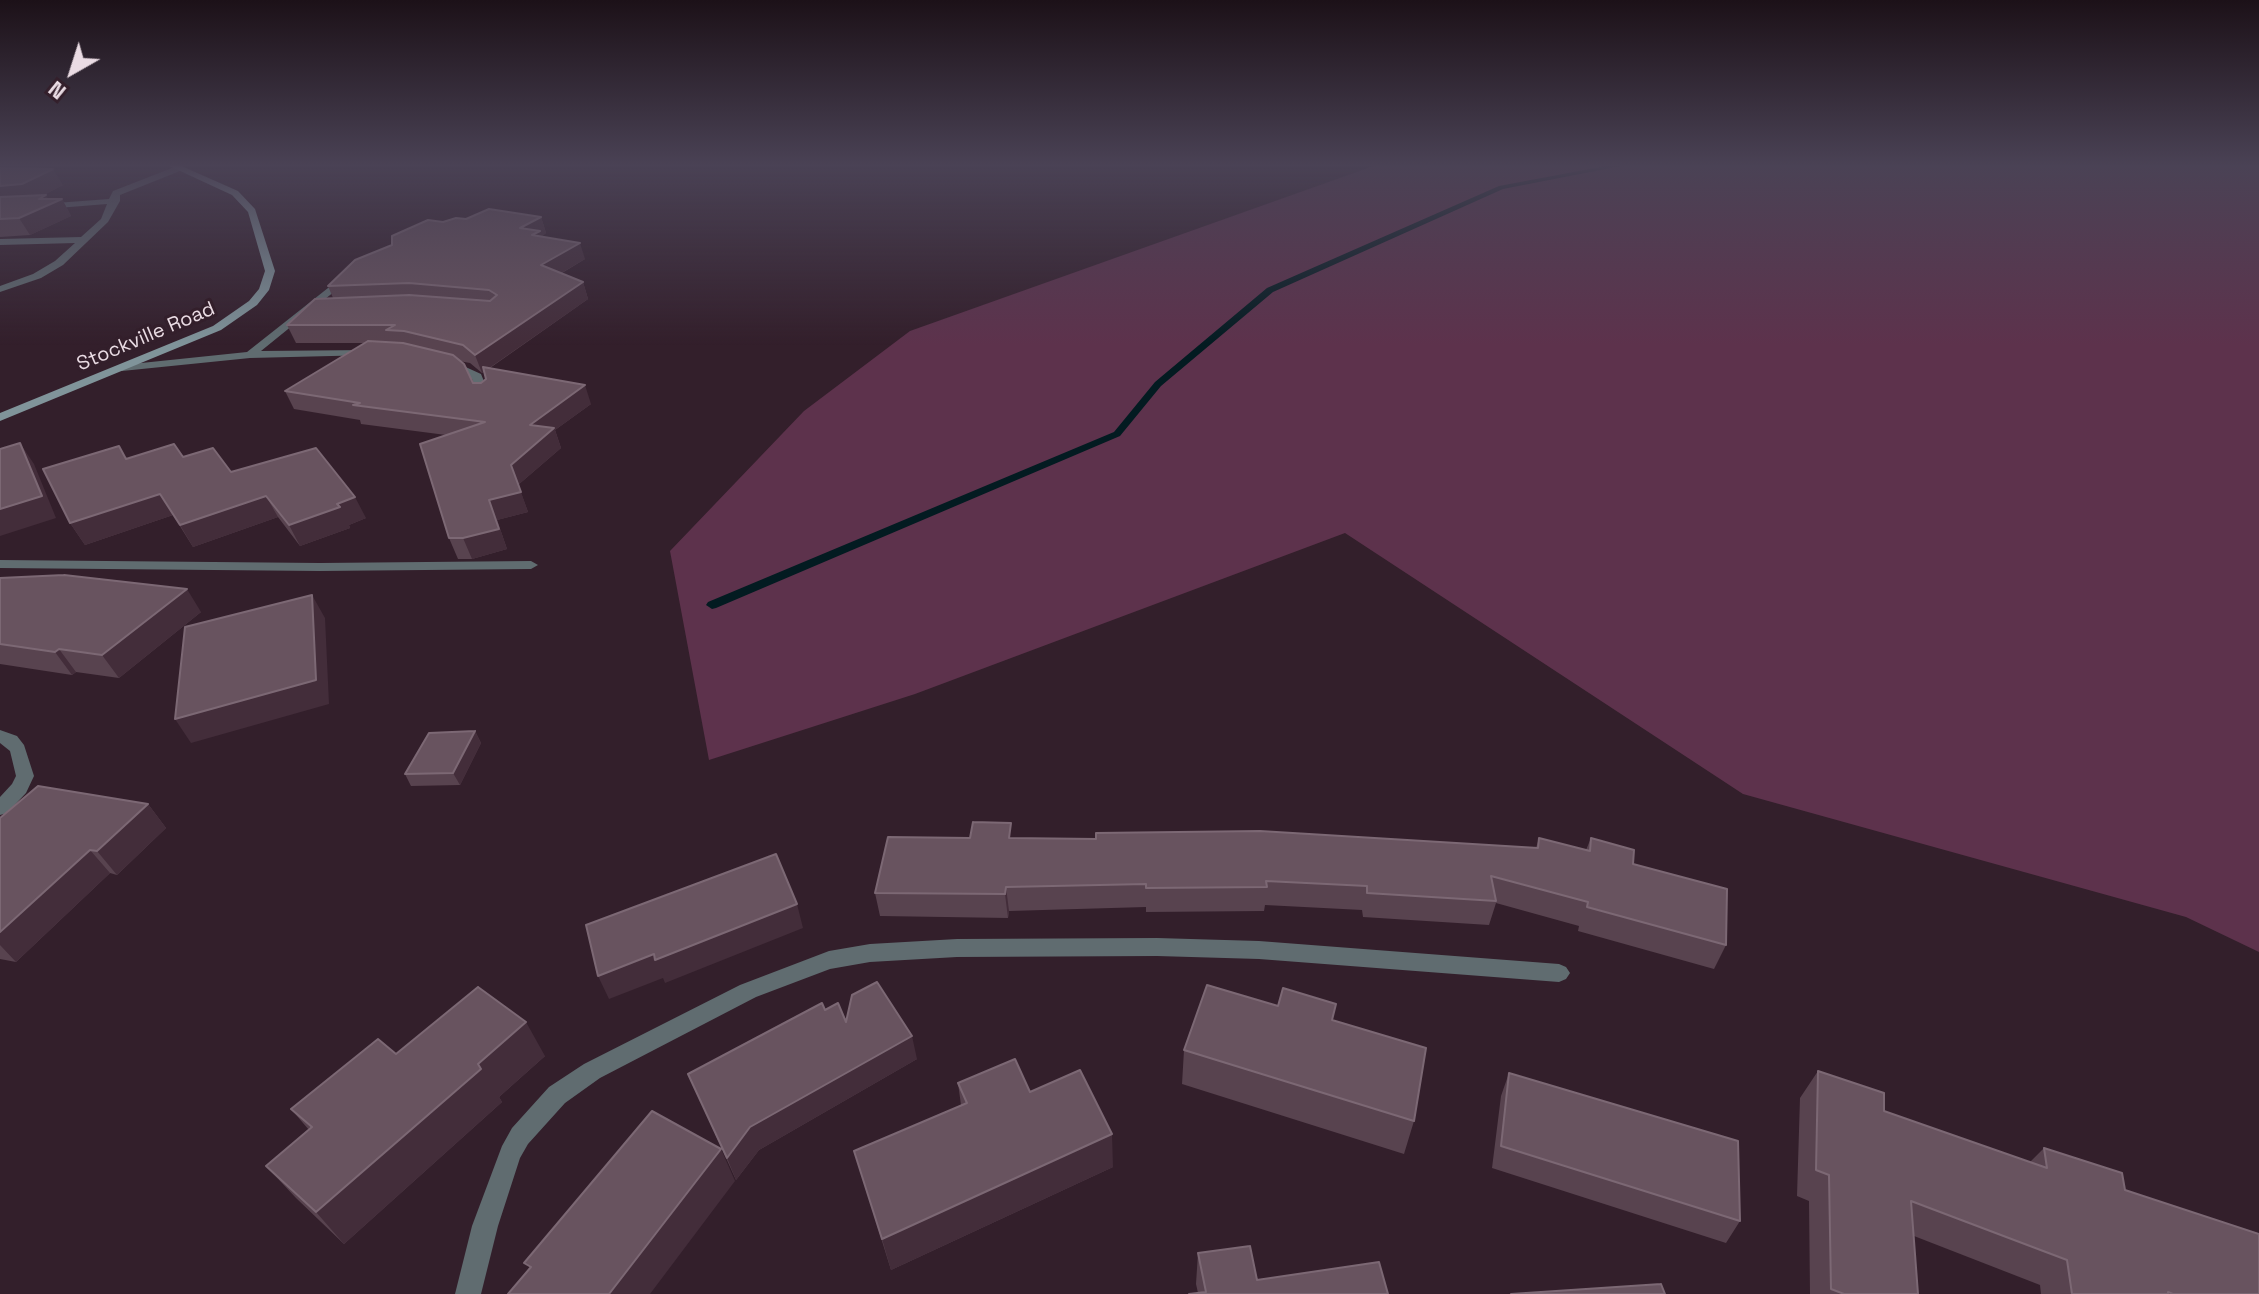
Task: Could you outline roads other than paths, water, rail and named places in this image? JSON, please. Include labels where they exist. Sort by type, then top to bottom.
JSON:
[{"type":"street","points":[[0,289],[45,272],[101,224]]},
{"type":"street","name":"Stockville Road","points":[[0,417],[217,328],[253,303],[268,281],[268,260],[256,224]]},
{"type":"street","points":[[0,242],[86,240]]},
{"type":"street","points":[[250,355],[307,311],[339,281],[359,270]]},
{"type":"street","points":[[307,311],[333,309]]},
{"type":"street","points":[[122,368],[250,355],[382,353]]},
{"type":"street","points":[[434,359],[473,373],[480,380],[484,396]]},
{"type":"street","points":[[0,564],[531,565]]},
{"type":"street","points":[[0,736],[11,740],[25,764],[25,776],[20,788],[0,808]]},
{"type":"street","points":[[468,1294],[485,1226],[510,1154],[520,1136],[557,1095],[592,1071],[748,991],[829,960],[925,949],[1157,947],[1259,950],[1559,973]]},
{"type":"waterway","points":[[712,605],[1117,434],[1158,384],[1270,290],[1417,224]]}]
